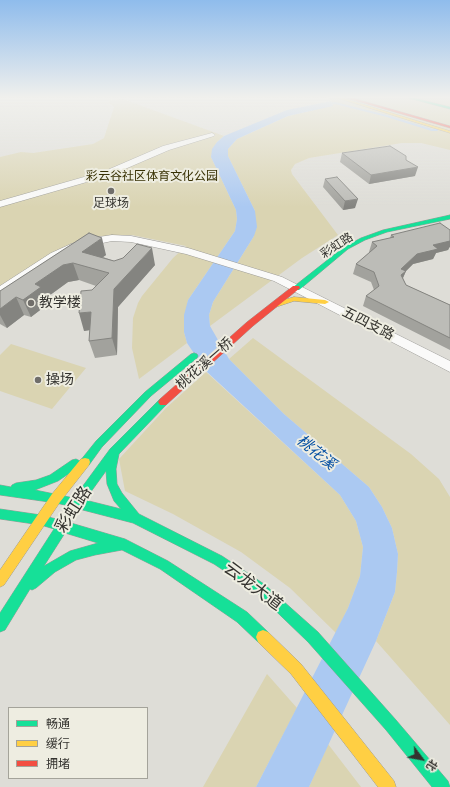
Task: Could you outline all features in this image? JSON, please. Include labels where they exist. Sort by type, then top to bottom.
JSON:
[{"type":"main road","name":"彩虹路","points":[[320,256],[356,234],[376,227],[450,211]]},
{"type":"main road","name":"彩虹路","points":[[274,291],[287,282],[363,239],[385,231],[450,217]]},
{"type":"main road","name":"彩虹路","points":[[250,324],[273,306],[287,282]]},
{"type":"main road","points":[[273,306],[294,299],[324,302]]},
{"type":"main road","name":"桃花溪一桥","points":[[160,404],[250,324]]},
{"type":"main road","name":"桃花溪一桥","points":[[148,394],[200,351]]},
{"type":"main road","name":"彩虹路","points":[[0,581],[56,498],[99,444],[148,394]]},
{"type":"main road","name":"彩虹路","points":[[0,625],[77,503],[114,452],[160,404]]},
{"type":"main road","points":[[2,490],[36,485],[54,478],[71,468],[99,444]]},
{"type":"main road","points":[[114,452],[111,469],[112,484],[118,497],[134,518]]},
{"type":"main road","name":"云龙大道","points":[[2,490],[56,498],[134,518],[175,537],[218,560],[260,588],[313,637],[442,787]]},
{"type":"main road","name":"云龙大道","points":[[0,514],[41,520],[125,546],[164,565],[242,617],[296,669],[388,787]]},
{"type":"main road","points":[[20,594],[51,568],[74,555],[95,549],[125,546]]},
{"type":"street","points":[[0,204],[108,174],[166,148],[212,135]]},
{"type":"street","name":"五四支路","points":[[0,291],[55,255],[75,246],[92,241],[112,238],[131,239],[188,251],[287,282],[450,367]]},
{"type":"green space","name":"彩云谷社区体育文化公园","points":[[105,134],[218,134],[224,136],[217,142],[211,157],[236,210],[237,219],[235,231],[188,300],[184,332],[187,343],[139,379],[132,348],[133,318],[138,303],[173,258],[186,246],[132,235],[111,235],[89,239],[73,243],[52,253],[0,286],[0,157],[21,152],[33,153],[93,144],[104,138]]},
{"type":"green space","points":[[249,134],[450,134],[450,150],[421,143],[402,143],[309,158],[295,164],[291,170],[292,174],[338,235],[302,258],[210,326],[209,315],[213,302],[254,236],[255,211],[228,156],[228,149],[237,139]]},
{"type":"green space","points":[[253,338],[411,454],[439,479],[450,497],[450,725],[376,641],[395,592],[398,554],[392,528],[382,507],[369,487],[284,414],[229,359]]},
{"type":"green space","name":"操场","points":[[11,344],[86,368],[52,409],[0,391],[0,355]]},
{"type":"green space","points":[[206,372],[340,495],[356,521],[363,547],[360,576],[348,608],[336,633],[290,588],[241,552],[173,514],[125,491],[119,459],[166,408]]},
{"type":"green space","points":[[267,674],[297,708],[256,787],[203,787]]},
{"type":"green space","points":[[328,744],[361,787],[309,787]]},
{"type":"water","name":"桃花溪","points":[[230,134],[249,134],[237,139],[228,149],[228,156],[255,211],[257,227],[254,236],[213,302],[209,315],[210,326],[229,359],[284,414],[369,487],[382,507],[392,528],[398,554],[395,592],[376,641],[309,787],[256,787],[348,608],[360,576],[363,547],[356,521],[340,495],[206,371],[187,343],[184,332],[184,315],[188,300],[235,231],[237,219],[236,210],[211,157],[212,149],[224,136]]},
{"type":"building","points":[[390,146],[406,156],[406,160],[418,167],[371,175],[342,153]]},
{"type":"building","points":[[337,177],[358,199],[345,201],[325,179]]},
{"type":"building","points":[[440,223],[450,230],[450,241],[433,245],[438,249],[417,254],[401,269],[406,271],[401,275],[406,285],[450,305],[450,338],[366,296],[379,286],[374,272],[356,264],[377,246],[372,242],[394,237],[391,235]]},
{"type":"building","points":[[89,233],[102,238],[82,252],[114,261],[123,258],[137,244],[152,248],[114,289],[112,338],[89,341],[91,312],[79,313],[81,291],[92,290],[109,273],[73,263],[63,265],[35,284],[41,287],[23,300],[16,297],[0,309],[0,291]]},
{"type":"traffic: fast","points":[[296,288],[346,248],[363,239],[385,231],[450,217]]},
{"type":"traffic: fast","points":[[85,462],[99,444],[148,394],[194,356]]},
{"type":"traffic: fast","points":[[0,625],[77,503],[114,452],[163,402]]},
{"type":"traffic: fast","points":[[114,452],[111,469],[112,484],[118,497],[135,518]]},
{"type":"traffic: fast","points":[[16,488],[36,485],[54,478],[76,463]]},
{"type":"traffic: fast","points":[[0,490],[56,498],[135,518],[218,560],[260,588],[313,637],[391,725],[442,787]]},
{"type":"traffic: fast","points":[[0,514],[41,520],[125,545],[164,565],[242,617],[263,637]]},
{"type":"traffic: fast","points":[[32,584],[51,568],[74,555],[95,549],[118,546]]},
{"type":"traffic: slow","points":[[276,305],[294,299],[325,302]]},
{"type":"traffic: slow","points":[[0,581],[56,498],[85,462]]},
{"type":"traffic: slow","points":[[263,637],[296,669],[388,787]]},
{"type":"traffic: jam","points":[[163,402],[250,324],[296,288]]},
{"type":"place","name":"足球场","points":[[111,191]]},
{"type":"place","name":"教学楼","points":[[31,303]]},
{"type":"place","name":"操场","points":[[38,380]]}]
